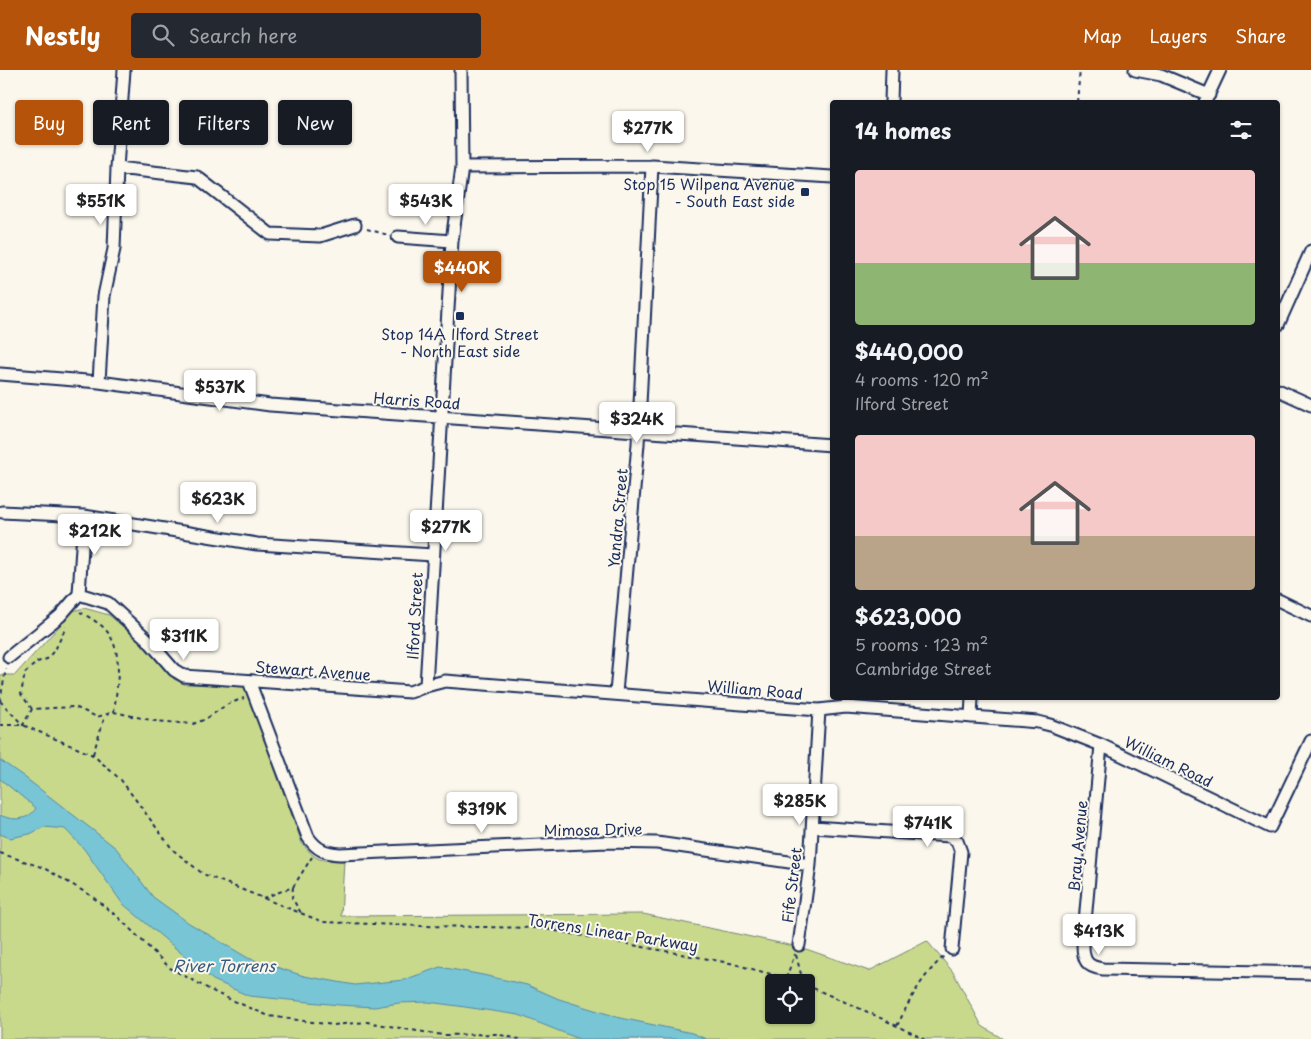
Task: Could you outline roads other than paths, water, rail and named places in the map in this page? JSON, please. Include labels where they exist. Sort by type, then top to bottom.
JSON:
[{"type":"street","points":[[99,382],[104,296],[114,250],[116,168],[124,70]]},
{"type":"street","name":"Ilford Street","points":[[426,686],[452,242],[462,167],[461,70]]},
{"type":"street","points":[[891,100],[892,70]]},
{"type":"street","points":[[1135,70],[1161,75],[1207,99],[1220,70]]},
{"type":"street","points":[[462,167],[652,166],[830,176]]},
{"type":"street","name":"Yandra Street","points":[[616,693],[639,431],[652,166]]},
{"type":"street","points":[[116,168],[197,177],[270,234],[320,236],[355,225]]},
{"type":"street","points":[[398,237],[452,242]]},
{"type":"street","points":[[1280,321],[1311,251]]},
{"type":"street","name":"Harris Road","points":[[0,374],[99,382],[270,405],[830,445]]},
{"type":"street","points":[[1280,391],[1311,405]]},
{"type":"street","points":[[2,512],[84,516],[256,544],[433,555]]},
{"type":"street","points":[[8,657],[60,616],[79,594],[84,516]]},
{"type":"street","name":"Stewart Avenue","points":[[79,594],[108,603],[147,639],[174,670],[184,676],[410,692],[426,686]]},
{"type":"street","points":[[1280,601],[1311,616]]},
{"type":"street","name":"Mimosa Drive","points":[[249,681],[308,837],[318,849],[325,853],[340,854],[624,842],[657,843],[810,866]]},
{"type":"street","name":"William Road","points":[[426,686],[445,681],[819,710],[846,702],[971,717],[1038,722],[1101,744],[1270,827],[1311,741]]},
{"type":"street","points":[[971,717],[972,700]]},
{"type":"street","name":"Fife Street","points":[[799,945],[810,866],[819,710]]},
{"type":"street","name":"Bray Avenue","points":[[1101,744],[1083,944],[1083,956],[1088,964],[1095,968],[1103,969],[1311,973]]},
{"type":"street","points":[[813,827],[950,836],[957,841],[961,852],[952,949]]},
{"type":"water","name":"River Torrens","points":[[0,760],[116,848],[153,897],[189,923],[248,958],[304,976],[355,985],[404,980],[440,967],[527,985],[559,999],[621,1018],[692,1033],[706,1039],[579,1039],[519,1015],[428,1002],[399,1003],[375,1007],[249,996],[213,980],[122,903],[84,849],[65,829],[44,827],[30,834],[10,838],[0,834],[0,815],[20,819],[25,818],[36,808],[0,779]]},
{"type":"place","name":"Stop 15 Wilpena Avenue - South East side","points":[[805,192]]},
{"type":"place","name":"Stop 14A Ilford Street - North East side","points":[[460,316]]}]
